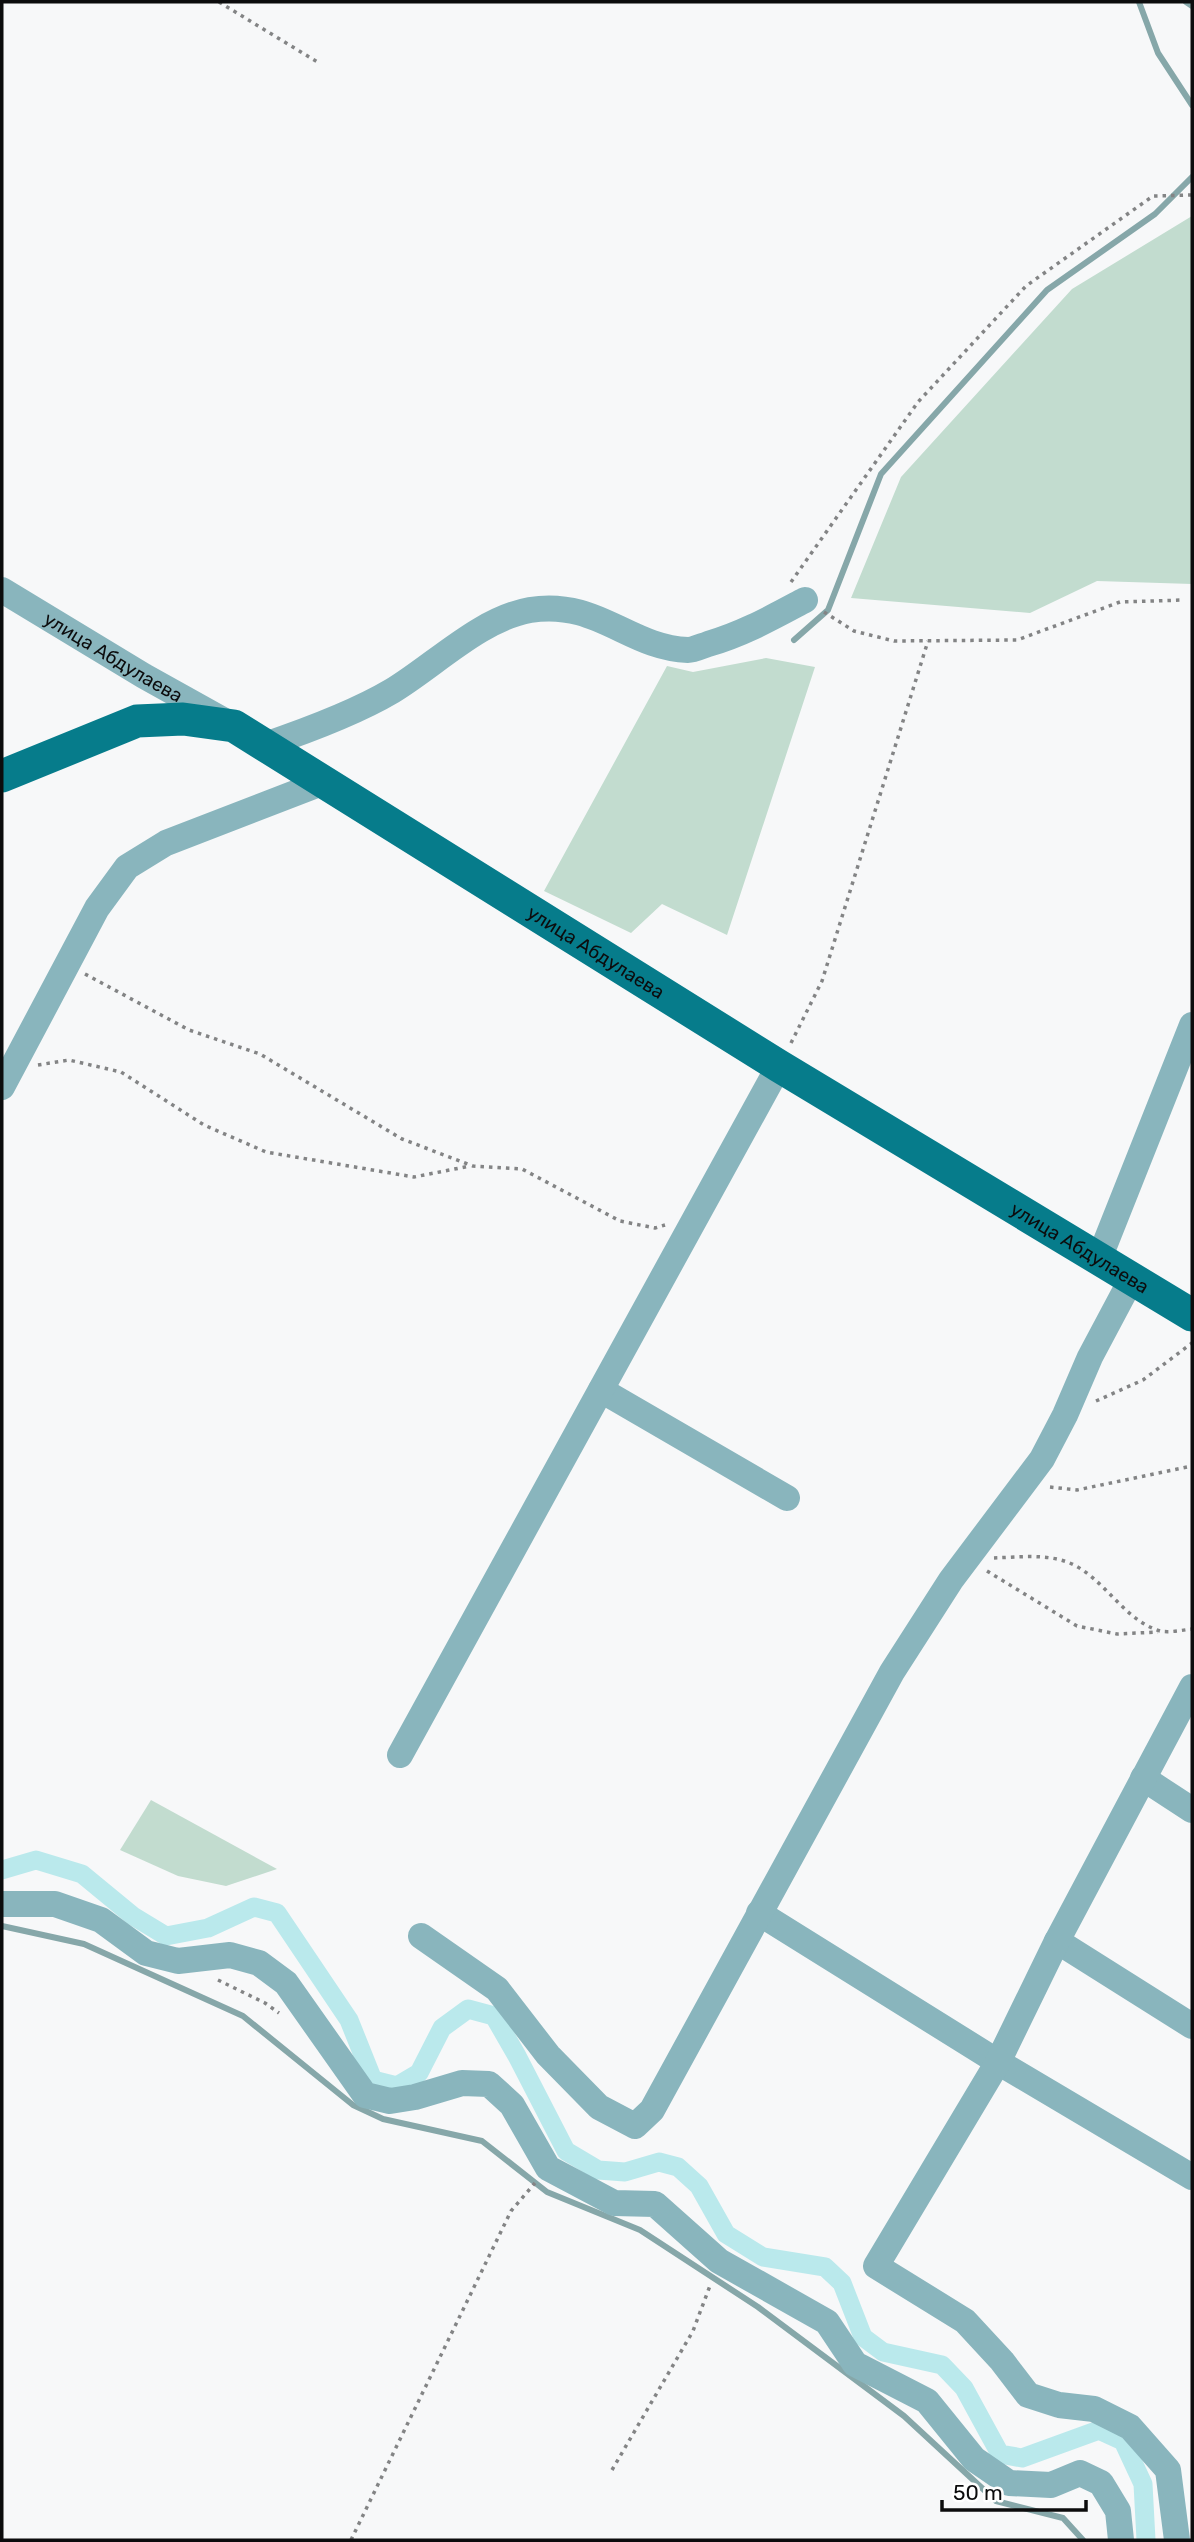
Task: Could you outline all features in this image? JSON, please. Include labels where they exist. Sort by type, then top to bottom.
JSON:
[{"type":"main road","points":[[2,776],[137,721],[183,719],[234,726]]},
{"type":"main road","name":"улица Абдулаева","points":[[234,726],[779,1066],[1192,1315]]},
{"type":"street","name":"улица Абдулаева","points":[[2,590],[144,676],[234,726]]},
{"type":"street","points":[[265,745],[303,732],[392,691],[486,627],[528,610],[562,608],[592,615],[653,643],[689,650],[737,636],[796,593]]},
{"type":"street","points":[[7,1078],[97,908],[127,867],[166,843],[324,782]]},
{"type":"street","points":[[1099,1259],[1192,1025]]},
{"type":"street","points":[[400,1755],[779,1066]]},
{"type":"street","points":[[421,1936],[498,1989],[548,2055],[599,2108],[635,2126],[652,2110],[891,1672],[967,1558],[1042,1459],[1090,1357],[1132,1278]]},
{"type":"street","points":[[601,1390],[787,1498]]},
{"type":"street","points":[[1177,2540],[1167,2470],[1130,2427],[1094,2409],[1059,2405],[1028,2395],[1002,2361],[965,2321],[876,2266],[998,2062],[1057,1941],[1192,1687]]},
{"type":"street","points":[[1143,1779],[1192,1810]]},
{"type":"street","points":[[2,1904],[55,1904],[101,1920],[146,1953],[178,1961],[230,1955],[259,1963],[286,1983],[365,2095],[390,2101],[415,2097],[462,2083],[489,2084],[512,2105],[548,2168],[614,2203],[655,2204],[719,2261],[827,2322],[855,2364],[927,2401],[974,2459],[1009,2483],[1051,2485],[1080,2473],[1101,2483],[1118,2511],[1121,2540]]},
{"type":"street","points":[[760,1913],[998,2062],[1192,2177]]},
{"type":"street","points":[[1057,1941],[1192,2026]]},
{"type":"path","points":[[219,2],[319,63]]},
{"type":"path","points":[[1183,600],[1120,602],[1017,640],[894,641],[854,631],[796,593],[918,402],[1026,286],[1153,196],[1192,195]]},
{"type":"path","points":[[779,1066],[822,981],[928,641]]},
{"type":"path","points":[[68,964],[189,1030],[260,1054],[402,1139],[473,1166]]},
{"type":"path","points":[[7,1078],[69,1060],[121,1072],[204,1125],[266,1152],[415,1177],[473,1166],[522,1169],[620,1221],[655,1228],[697,1216]]},
{"type":"path","points":[[1065,1415],[1143,1380],[1192,1343]]},
{"type":"path","points":[[1023,1484],[1077,1490],[1192,1466]]},
{"type":"path","points":[[967,1558],[1036,1556],[1073,1565],[1101,1586],[1133,1617],[1162,1632]]},
{"type":"path","points":[[967,1558],[1077,1626],[1117,1634],[1192,1629]]},
{"type":"path","points":[[215,1979],[265,2003],[286,2018]]},
{"type":"path","points":[[351,2540],[511,2211],[548,2168]]},
{"type":"path","points":[[612,2470],[693,2331],[719,2261]]},
{"type":"green space","points":[[1192,216],[1192,584],[1097,581],[1030,613],[851,598],[901,477],[1072,289]]},
{"type":"green space","points":[[766,658],[815,667],[727,935],[662,904],[631,933],[544,891],[667,666],[693,672]]},
{"type":"green space","points":[[151,1800],[277,1869],[226,1886],[178,1876],[120,1850]]},
{"type":"waterway","points":[[1139,2],[1158,53],[1192,105]]},
{"type":"waterway","points":[[1186,2],[1192,6]]},
{"type":"waterway","points":[[794,640],[828,610],[881,474],[1047,290],[1155,214],[1192,177]]},
{"type":"waterway","points":[[2,1870],[36,1860],[82,1874],[133,1916],[166,1936],[208,1928],[254,1907],[277,1913],[349,2020],[373,2080],[397,2086],[419,2073],[442,2028],[468,2009],[494,2016],[566,2151],[598,2170],[625,2172],[659,2162],[678,2167],[699,2186],[726,2234],[763,2257],[825,2267],[842,2283],[863,2337],[883,2352],[942,2365],[964,2388],[1000,2454],[1022,2458],[1099,2430],[1123,2441],[1143,2484],[1146,2540]]},
{"type":"waterway","points":[[2,1926],[84,1944],[243,2016],[353,2105],[383,2119],[482,2141],[547,2192],[640,2230],[758,2307],[904,2416],[996,2501],[1063,2518],[1083,2540]]}]
